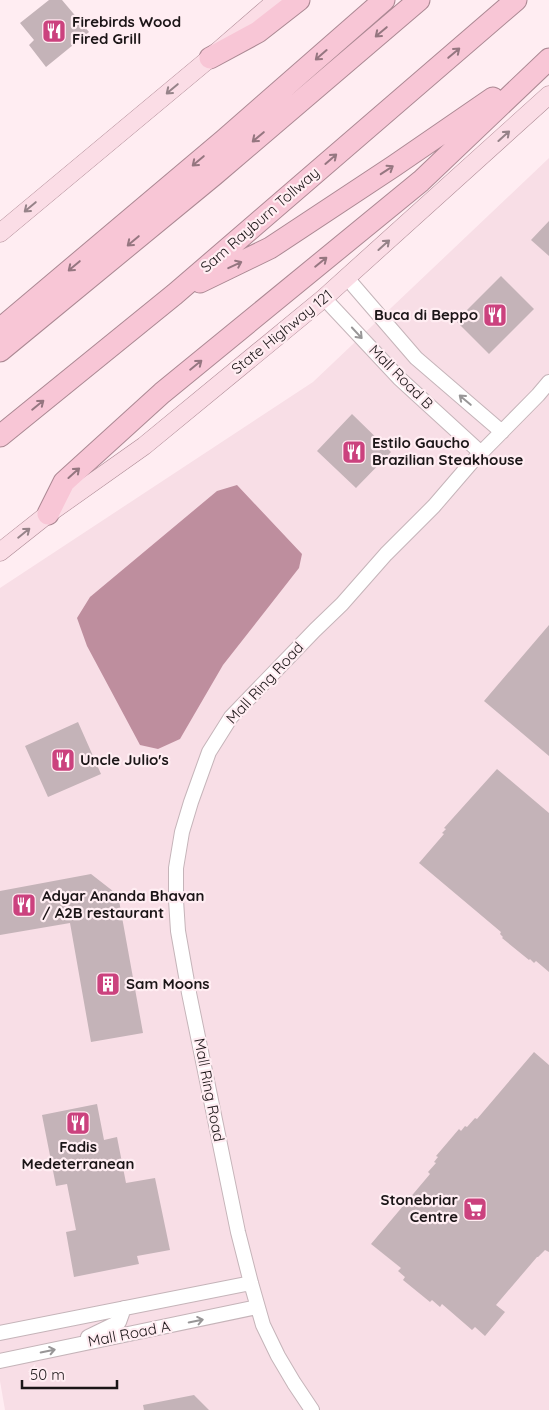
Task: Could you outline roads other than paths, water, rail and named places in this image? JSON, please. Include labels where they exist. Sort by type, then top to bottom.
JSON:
[{"type":"highway","points":[[210,58],[258,32],[299,0]]},
{"type":"highway","points":[[0,329],[216,146],[384,0]]},
{"type":"highway","points":[[0,352],[214,175],[419,0]]},
{"type":"highway","name":"Sam Rayburn Tollway","points":[[0,436],[175,294],[516,0]]},
{"type":"highway","points":[[175,294],[270,248],[394,166],[549,58]]},
{"type":"highway","points":[[48,514],[64,482],[162,393],[421,181],[549,58]]},
{"type":"main road","points":[[0,232],[277,0]]},
{"type":"main road","name":"State Highway 121","points":[[0,552],[48,514],[144,446],[324,298],[549,96]]},
{"type":"street","name":"Mall Road B","points":[[348,278],[416,358],[502,432]]},
{"type":"street","name":"Mall Road B","points":[[324,298],[399,378],[481,453]]},
{"type":"street","name":"Mall Ring Road","points":[[312,1410],[278,1356],[263,1326],[250,1283],[214,1119],[178,931],[176,868],[182,832],[209,752],[231,717],[314,630],[342,604],[386,554],[434,506],[481,453],[549,382]]},
{"type":"street","name":"Mall Road A","points":[[0,1333],[250,1283]]},
{"type":"street","points":[[71,1346],[119,1322],[124,1308]]},
{"type":"street","name":"Mall Road A","points":[[0,1361],[258,1308]]},
{"type":"place","name":"Firebirds Wood Fired Grill","points":[[54,31]]},
{"type":"place","name":"Buca di Beppo","points":[[495,315]]},
{"type":"place","name":"Estilo Gaucho Brazilian Steakhouse","points":[[354,452]]},
{"type":"place","name":"Uncle Julio's","points":[[63,760]]},
{"type":"place","name":"Adyar Ananda Bhavan / A2B restaurant","points":[[24,905]]},
{"type":"place","name":"Sam Moons","points":[[108,984]]},
{"type":"place","name":"Fadis Medeterranean","points":[[78,1123]]},
{"type":"place","name":"Stonebriar Centre","points":[[475,1209]]}]
